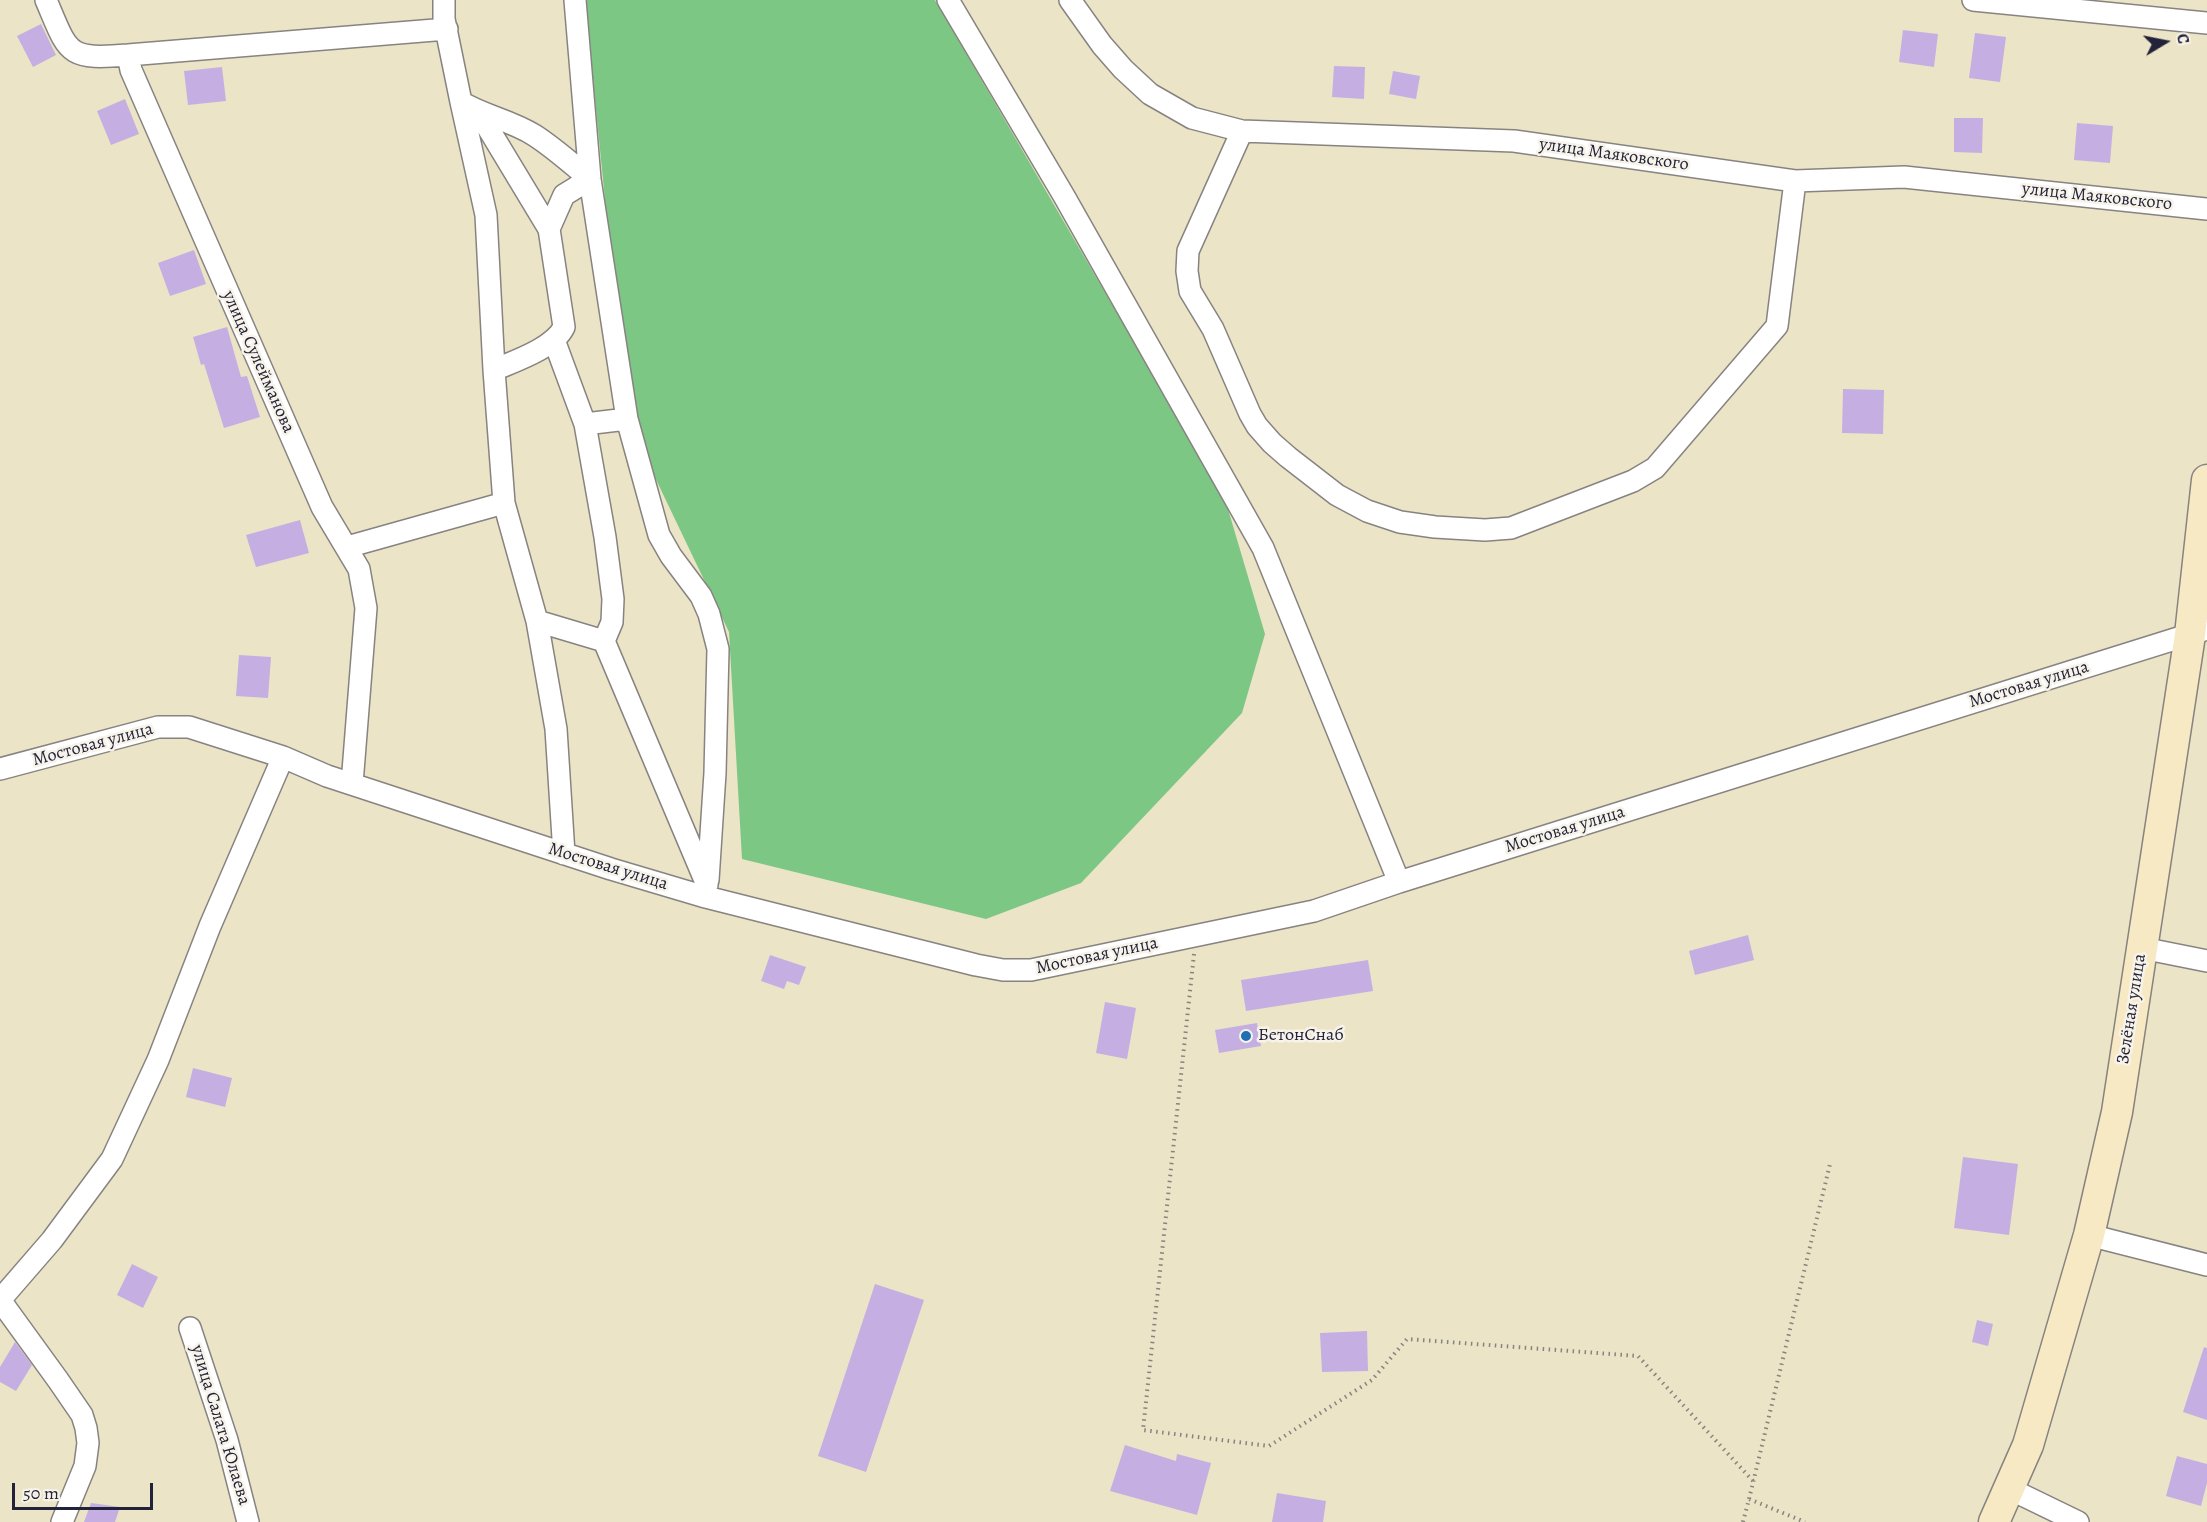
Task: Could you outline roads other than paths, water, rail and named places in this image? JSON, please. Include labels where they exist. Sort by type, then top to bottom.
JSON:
[{"type":"main road","name":"Зелёная улица","points":[[1994,1522],[2028,1444],[2089,1235],[2117,1112],[2142,948],[2198,632],[2207,480]]},
{"type":"street","points":[[46,0],[63,40],[78,54],[92,58],[447,29]]},
{"type":"street","points":[[444,0],[447,29],[461,102],[486,215],[504,503],[537,621],[556,729],[564,854]]},
{"type":"street","points":[[575,0],[590,179],[627,419],[659,535],[700,596],[716,635],[718,649],[715,773],[705,891]]},
{"type":"street","points":[[948,0],[1064,196],[1263,548],[1399,882]]},
{"type":"street","name":"улица Маяковского","points":[[1070,0],[1102,45],[1150,94],[1192,118],[1242,131],[1514,141],[1795,182],[1904,177],[2207,209]]},
{"type":"street","points":[[1973,0],[2207,23]]},
{"type":"street","name":"улица Сулейманова","points":[[128,55],[131,70],[322,507],[347,547],[362,579],[366,608],[352,784]]},
{"type":"street","points":[[461,102],[479,113],[491,115],[534,135],[590,179]]},
{"type":"street","points":[[479,113],[549,229],[564,327],[554,340],[535,352],[494,370]]},
{"type":"street","points":[[1242,131],[1188,250],[1186,271],[1190,291],[1213,329],[1250,414],[1272,443],[1338,495],[1383,518],[1435,527],[1485,530],[1511,528],[1633,481],[1655,468],[1777,326],[1795,182]]},
{"type":"street","points":[[549,229],[564,195],[590,179]]},
{"type":"street","points":[[554,340],[585,424],[605,537],[614,599],[612,622],[604,641],[705,891]]},
{"type":"street","points":[[585,424],[627,419]]},
{"type":"street","points":[[347,547],[504,503]]},
{"type":"street","points":[[537,621],[604,641]]},
{"type":"street","name":"Мостовая улица","points":[[0,769],[158,727],[189,727],[283,757],[327,776],[564,854],[1003,970],[1031,970],[1314,911],[1399,882],[2198,632]]},
{"type":"street","points":[[62,1522],[85,1466],[88,1443],[86,1428],[76,1406],[0,1300],[52,1240],[112,1159],[158,1060],[210,926],[283,757]]},
{"type":"street","points":[[2142,948],[2207,961]]},
{"type":"street","points":[[2089,1235],[2207,1265]]},
{"type":"street","name":"улица Салата Юлаева","points":[[190,1328],[227,1440],[248,1522]]},
{"type":"street","points":[[2010,1489],[2078,1522]]},
{"type":"place","name":"БетонСнаб","points":[[1246,1036]]}]
